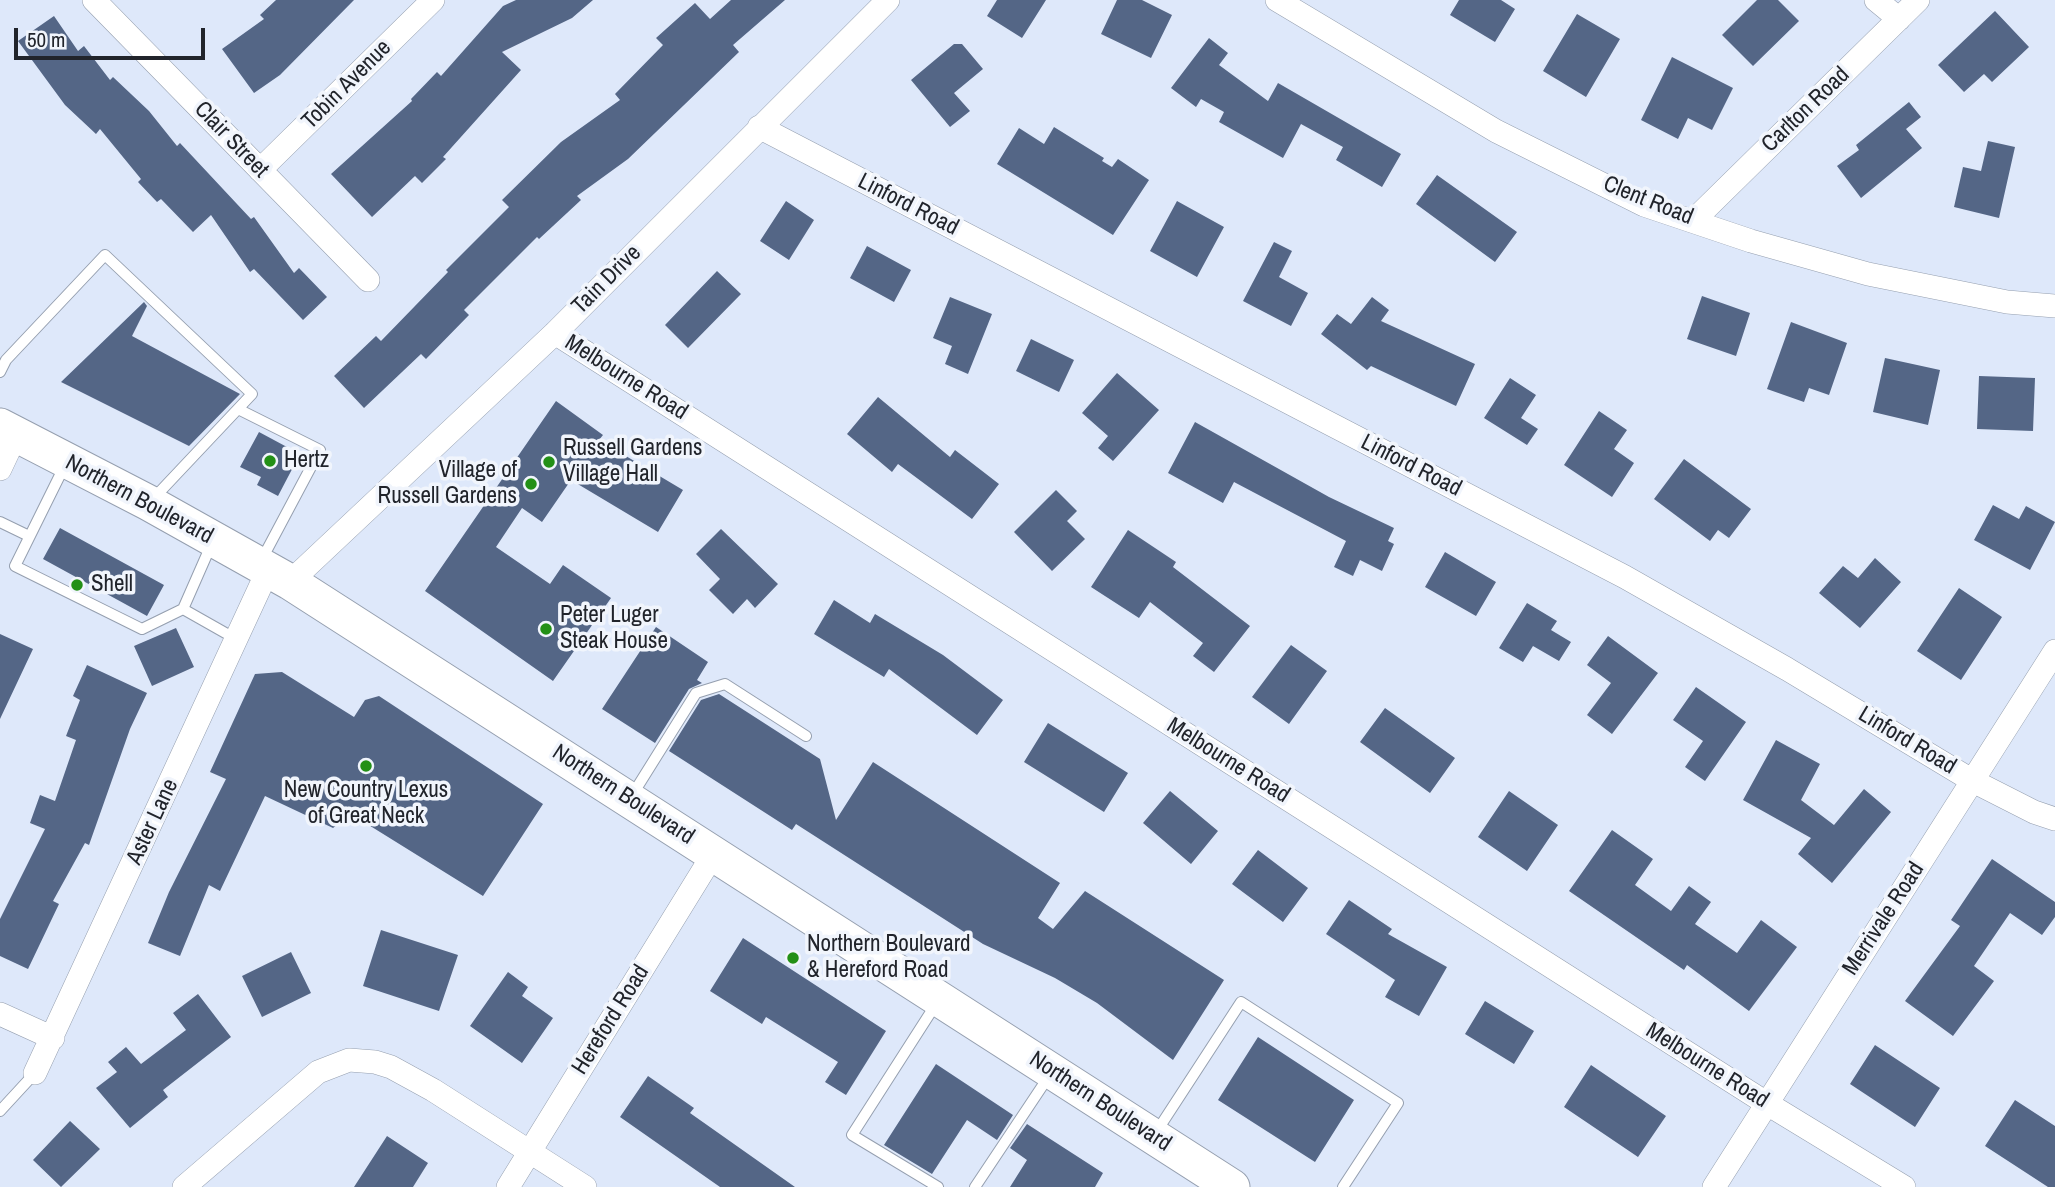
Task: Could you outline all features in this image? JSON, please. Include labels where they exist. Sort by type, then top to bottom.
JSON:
[{"type":"main road","name":"Northern Boulevard","points":[[8,430],[149,503],[272,572],[1232,1187]]},
{"type":"street","name":"Clair Street","points":[[94,0],[368,280]]},
{"type":"street","name":"Tobin Avenue","points":[[260,170],[433,0]]},
{"type":"street","name":"Tain Drive","points":[[272,572],[555,333],[888,0]]},
{"type":"street","name":"Clent Road","points":[[1277,0],[1496,131],[1644,205],[1751,241],[1868,274],[2007,302],[2055,306]]},
{"type":"street","points":[[1876,0],[1899,19]]},
{"type":"street","name":"Carlton Road","points":[[1694,220],[1918,0]]},
{"type":"street","name":"Linford Road","points":[[759,127],[1625,577],[1787,669],[1973,781],[2034,812],[2055,819]]},
{"type":"street","name":"Melbourne Road","points":[[555,333],[1766,1103],[1904,1187]]},
{"type":"street","points":[[0,469],[8,430]]},
{"type":"street","name":"Aster Lane","points":[[35,1073],[236,639],[272,572]]},
{"type":"street","name":"Merrivale Road","points":[[1714,1187],[2055,651]]},
{"type":"street","name":"Hereford Road","points":[[508,1187],[714,853]]},
{"type":"street","points":[[0,1014],[53,1038]]},
{"type":"street","points":[[184,1187],[318,1072],[349,1060],[375,1062],[391,1067],[433,1090],[585,1187]]},
{"type":"lane","points":[[0,372],[6,360],[105,255],[252,394],[149,503]]},
{"type":"lane","points":[[238,409],[320,450],[272,572]]},
{"type":"lane","points":[[66,462],[15,566],[142,629],[183,609],[214,539]]},
{"type":"lane","points":[[0,522],[29,536]]},
{"type":"lane","points":[[183,609],[236,639]]},
{"type":"lane","points":[[630,799],[696,694],[725,684],[806,736]]},
{"type":"lane","points":[[938,1187],[852,1135],[940,999]]},
{"type":"lane","points":[[1154,1137],[1241,1002],[1398,1103],[1342,1187]]},
{"type":"lane","points":[[975,1187],[1052,1071]]},
{"type":"lane","points":[[0,1111],[35,1073]]},
{"type":"building","points":[[276,0],[354,0],[280,75],[254,93],[222,49],[264,19],[260,15]]},
{"type":"building","points":[[516,0],[593,0],[572,18],[502,52],[521,70],[443,157],[446,159],[422,183],[415,176],[372,217],[331,174],[412,101],[437,72],[441,76],[503,6]]},
{"type":"building","points":[[731,0],[785,0],[733,45],[739,52],[628,159],[577,196],[581,200],[539,239],[537,237],[464,310],[469,315],[426,359],[421,354],[364,408],[334,376],[376,336],[381,341],[448,272],[446,270],[509,207],[502,200],[561,142],[620,100],[615,94],[663,45],[656,38],[695,3],[710,19]]},
{"type":"building","points":[[997,0],[1046,0],[1022,38],[987,16]]},
{"type":"building","points":[[1117,0],[1142,0],[1172,15],[1151,58],[1101,34]]},
{"type":"building","points":[[1459,0],[1501,0],[1515,9],[1495,42],[1450,15]]},
{"type":"building","points":[[1757,0],[1778,0],[1799,21],[1753,66],[1722,35]]},
{"type":"building","points":[[1995,11],[2029,47],[1992,82],[1984,74],[1964,92],[1938,65]]},
{"type":"building","points":[[1577,14],[1620,39],[1586,97],[1543,71]]},
{"type":"building","points":[[54,16],[78,51],[84,46],[110,80],[113,77],[149,111],[177,146],[180,143],[251,219],[254,217],[294,273],[299,268],[327,297],[303,320],[254,269],[250,272],[211,215],[193,232],[161,199],[157,202],[138,182],[141,179],[100,129],[96,134],[65,105],[18,41]]},
{"type":"building","points":[[1209,38],[1228,53],[1219,65],[1268,101],[1278,83],[1401,154],[1382,187],[1336,160],[1343,147],[1301,124],[1283,158],[1219,122],[1224,112],[1201,99],[1196,107],[1171,88]]},
{"type":"building","points":[[954,44],[962,44],[983,69],[954,93],[970,111],[950,127],[911,80]]},
{"type":"building","points":[[1672,57],[1733,88],[1712,130],[1688,118],[1678,139],[1641,120]]},
{"type":"building","points":[[1909,102],[1921,117],[1906,129],[1922,148],[1861,198],[1837,166],[1859,150],[1856,145]]},
{"type":"building","points":[[1054,127],[1104,158],[1102,161],[1112,167],[1118,159],[1149,180],[1113,235],[997,164],[1019,128],[1044,144]]},
{"type":"building","points":[[1988,141],[2015,147],[1999,218],[1954,207],[1963,167],[1981,171]]},
{"type":"building","points":[[1437,175],[1517,232],[1495,262],[1416,204]]},
{"type":"building","points":[[786,201],[814,220],[789,260],[760,241]]},
{"type":"building","points":[[1177,201],[1224,227],[1197,277],[1150,251]]},
{"type":"building","points":[[1274,242],[1292,251],[1279,277],[1308,293],[1291,326],[1243,301]]},
{"type":"building","points":[[867,246],[911,270],[894,302],[850,278]]},
{"type":"building","points":[[717,271],[741,294],[688,348],[665,325]]},
{"type":"building","points":[[1702,296],[1750,313],[1736,356],[1687,339]]},
{"type":"building","points":[[950,297],[992,314],[968,374],[945,364],[952,346],[933,338]]},
{"type":"building","points":[[1372,297],[1389,310],[1381,321],[1475,364],[1456,406],[1371,366],[1367,370],[1321,334],[1337,314],[1351,324]]},
{"type":"building","points":[[144,302],[147,306],[132,336],[240,394],[189,446],[61,382]]},
{"type":"building","points":[[1791,322],[1847,343],[1829,395],[1809,388],[1804,402],[1767,389]]},
{"type":"building","points":[[1031,339],[1074,360],[1059,392],[1016,371]]},
{"type":"building","points":[[1885,358],[1940,370],[1928,425],[1873,412]]},
{"type":"building","points":[[1117,373],[1159,410],[1113,461],[1098,448],[1108,436],[1082,413]]},
{"type":"building","points":[[1979,376],[2035,378],[2033,431],[1977,429]]},
{"type":"building","points":[[1510,378],[1536,395],[1521,418],[1538,429],[1527,445],[1484,418]]},
{"type":"building","points":[[878,397],[950,457],[955,450],[999,484],[972,519],[898,464],[892,472],[847,434]]},
{"type":"building","points":[[556,401],[603,435],[599,440],[683,490],[658,532],[571,480],[542,522],[522,508],[496,547],[550,584],[563,565],[611,598],[553,681],[425,591]]},
{"type":"building","points":[[1599,411],[1627,430],[1614,449],[1634,463],[1612,497],[1564,465]]},
{"type":"building","points":[[1195,422],[1329,497],[1394,528],[1388,541],[1394,544],[1382,571],[1360,560],[1353,576],[1334,567],[1346,541],[1234,482],[1223,503],[1168,473]]},
{"type":"building","name":"Hertz","points":[[259,432],[300,454],[278,496],[257,485],[261,477],[240,467]]},
{"type":"building","points":[[1684,459],[1751,509],[1729,538],[1718,530],[1710,541],[1654,499]]},
{"type":"building","points":[[1056,490],[1077,511],[1067,521],[1085,539],[1052,571],[1014,532]]},
{"type":"building","points":[[1993,505],[2019,519],[2026,506],[2055,522],[2030,570],[1974,540]]},
{"type":"building","points":[[60,528],[164,585],[147,616],[43,559]]},
{"type":"building","points":[[721,529],[778,584],[755,608],[747,599],[733,614],[709,590],[720,579],[696,554]]},
{"type":"building","points":[[1128,530],[1176,562],[1173,567],[1250,626],[1214,672],[1193,656],[1203,643],[1150,602],[1139,618],[1091,587]]},
{"type":"building","points":[[1445,552],[1496,582],[1476,616],[1425,587]]},
{"type":"building","points":[[1875,558],[1901,582],[1860,628],[1819,593],[1843,566],[1858,578]]},
{"type":"building","points":[[1959,588],[2002,617],[1961,680],[1917,651]]},
{"type":"building","points":[[834,600],[870,623],[875,614],[943,655],[1003,700],[977,735],[889,669],[884,677],[814,634]]},
{"type":"building","points":[[1527,603],[1557,621],[1551,630],[1571,642],[1559,661],[1533,646],[1523,662],[1499,648]]},
{"type":"building","points":[[656,627],[708,662],[697,680],[702,683],[689,689],[655,743],[602,709]]},
{"type":"building","points":[[176,628],[194,667],[152,686],[134,646]]},
{"type":"building","points":[[0,634],[33,649],[0,719]]},
{"type":"building","points":[[1608,636],[1658,673],[1612,734],[1587,715],[1611,683],[1587,665]]},
{"type":"building","points":[[1291,645],[1327,671],[1289,724],[1252,697]]},
{"type":"building","points":[[87,665],[147,693],[130,729],[89,845],[85,843],[53,901],[59,904],[28,969],[0,956],[0,919],[45,829],[30,823],[40,795],[55,801],[76,740],[66,736],[80,700],[73,696]]},
{"type":"building","points":[[282,672],[354,717],[365,700],[379,696],[543,804],[483,896],[351,814],[333,828],[265,796],[220,891],[209,885],[180,956],[148,943],[169,892],[226,779],[210,772],[255,674]]},
{"type":"building","points":[[1696,687],[1746,722],[1705,781],[1685,767],[1703,741],[1673,720]]},
{"type":"building","points":[[719,694],[820,759],[836,820],[873,762],[1060,883],[1038,918],[1053,929],[1085,891],[1224,980],[1173,1060],[1097,1003],[1055,978],[983,944],[796,824],[792,830],[669,751],[701,700]]},
{"type":"building","points":[[1385,708],[1455,758],[1430,793],[1360,742]]},
{"type":"building","points":[[1048,723],[1128,773],[1104,812],[1024,762]]},
{"type":"building","points":[[1776,740],[1820,764],[1801,800],[1834,825],[1864,789],[1891,812],[1832,883],[1798,854],[1811,838],[1743,800]]},
{"type":"building","points":[[1170,791],[1218,831],[1191,864],[1143,823]]},
{"type":"building","points":[[1509,791],[1558,825],[1527,871],[1478,837]]},
{"type":"building","points":[[1612,830],[1653,859],[1635,885],[1671,911],[1689,886],[1711,902],[1695,924],[1737,953],[1761,920],[1797,947],[1749,1011],[1687,965],[1684,970],[1569,891]]},
{"type":"building","points":[[1258,850],[1308,888],[1283,922],[1232,884]]},
{"type":"building","points":[[1992,859],[2055,902],[2055,917],[2042,935],[2010,913],[1974,966],[1994,981],[1953,1036],[1905,1001],[1960,926],[1951,920]]},
{"type":"building","points":[[1349,900],[1392,929],[1388,934],[1447,967],[1419,1016],[1385,997],[1395,980],[1326,934]]},
{"type":"building","points":[[381,930],[458,955],[439,1011],[363,986]]},
{"type":"building","points":[[743,938],[886,1031],[846,1095],[825,1082],[838,1062],[766,1017],[762,1024],[710,991]]},
{"type":"building","points":[[291,952],[311,993],[262,1017],[242,976]]},
{"type":"building","points":[[508,972],[528,987],[522,996],[553,1018],[522,1063],[470,1026]]},
{"type":"building","points":[[198,994],[231,1037],[163,1090],[168,1097],[130,1128],[96,1088],[117,1072],[108,1062],[126,1047],[141,1064],[186,1030],[173,1013]]},
{"type":"building","points":[[1485,1001],[1534,1031],[1514,1064],[1465,1034]]},
{"type":"building","points":[[1258,1037],[1354,1100],[1315,1162],[1218,1100]]},
{"type":"building","points":[[1875,1045],[1940,1088],[1915,1127],[1850,1084]]},
{"type":"building","points":[[936,1064],[1013,1115],[997,1140],[967,1120],[932,1174],[884,1145]]},
{"type":"building","points":[[1591,1065],[1666,1116],[1638,1157],[1564,1107]]},
{"type":"building","points":[[648,1076],[694,1108],[690,1113],[795,1187],[720,1187],[620,1117]]},
{"type":"building","points":[[2015,1100],[2055,1126],[2055,1187],[2048,1187],[1985,1146]]},
{"type":"building","points":[[70,1121],[100,1149],[61,1187],[33,1160]]},
{"type":"building","points":[[1027,1124],[1103,1173],[1095,1187],[1010,1187],[1027,1160],[1010,1148]]},
{"type":"building","points":[[387,1136],[428,1163],[413,1187],[354,1187]]},
{"type":"place","name":"Hertz","points":[[270,461]]},
{"type":"place","name":"Russell Gardens Village Hall","points":[[549,462]]},
{"type":"place","name":"Village of Russell Gardens","points":[[531,484]]},
{"type":"place","name":"Shell","points":[[77,585]]},
{"type":"place","name":"Peter Luger Steak House","points":[[546,629]]},
{"type":"place","name":"New Country Lexus of Great Neck","points":[[366,766]]},
{"type":"place","name":"Northern Boulevard & Hereford Road","points":[[793,958]]}]
